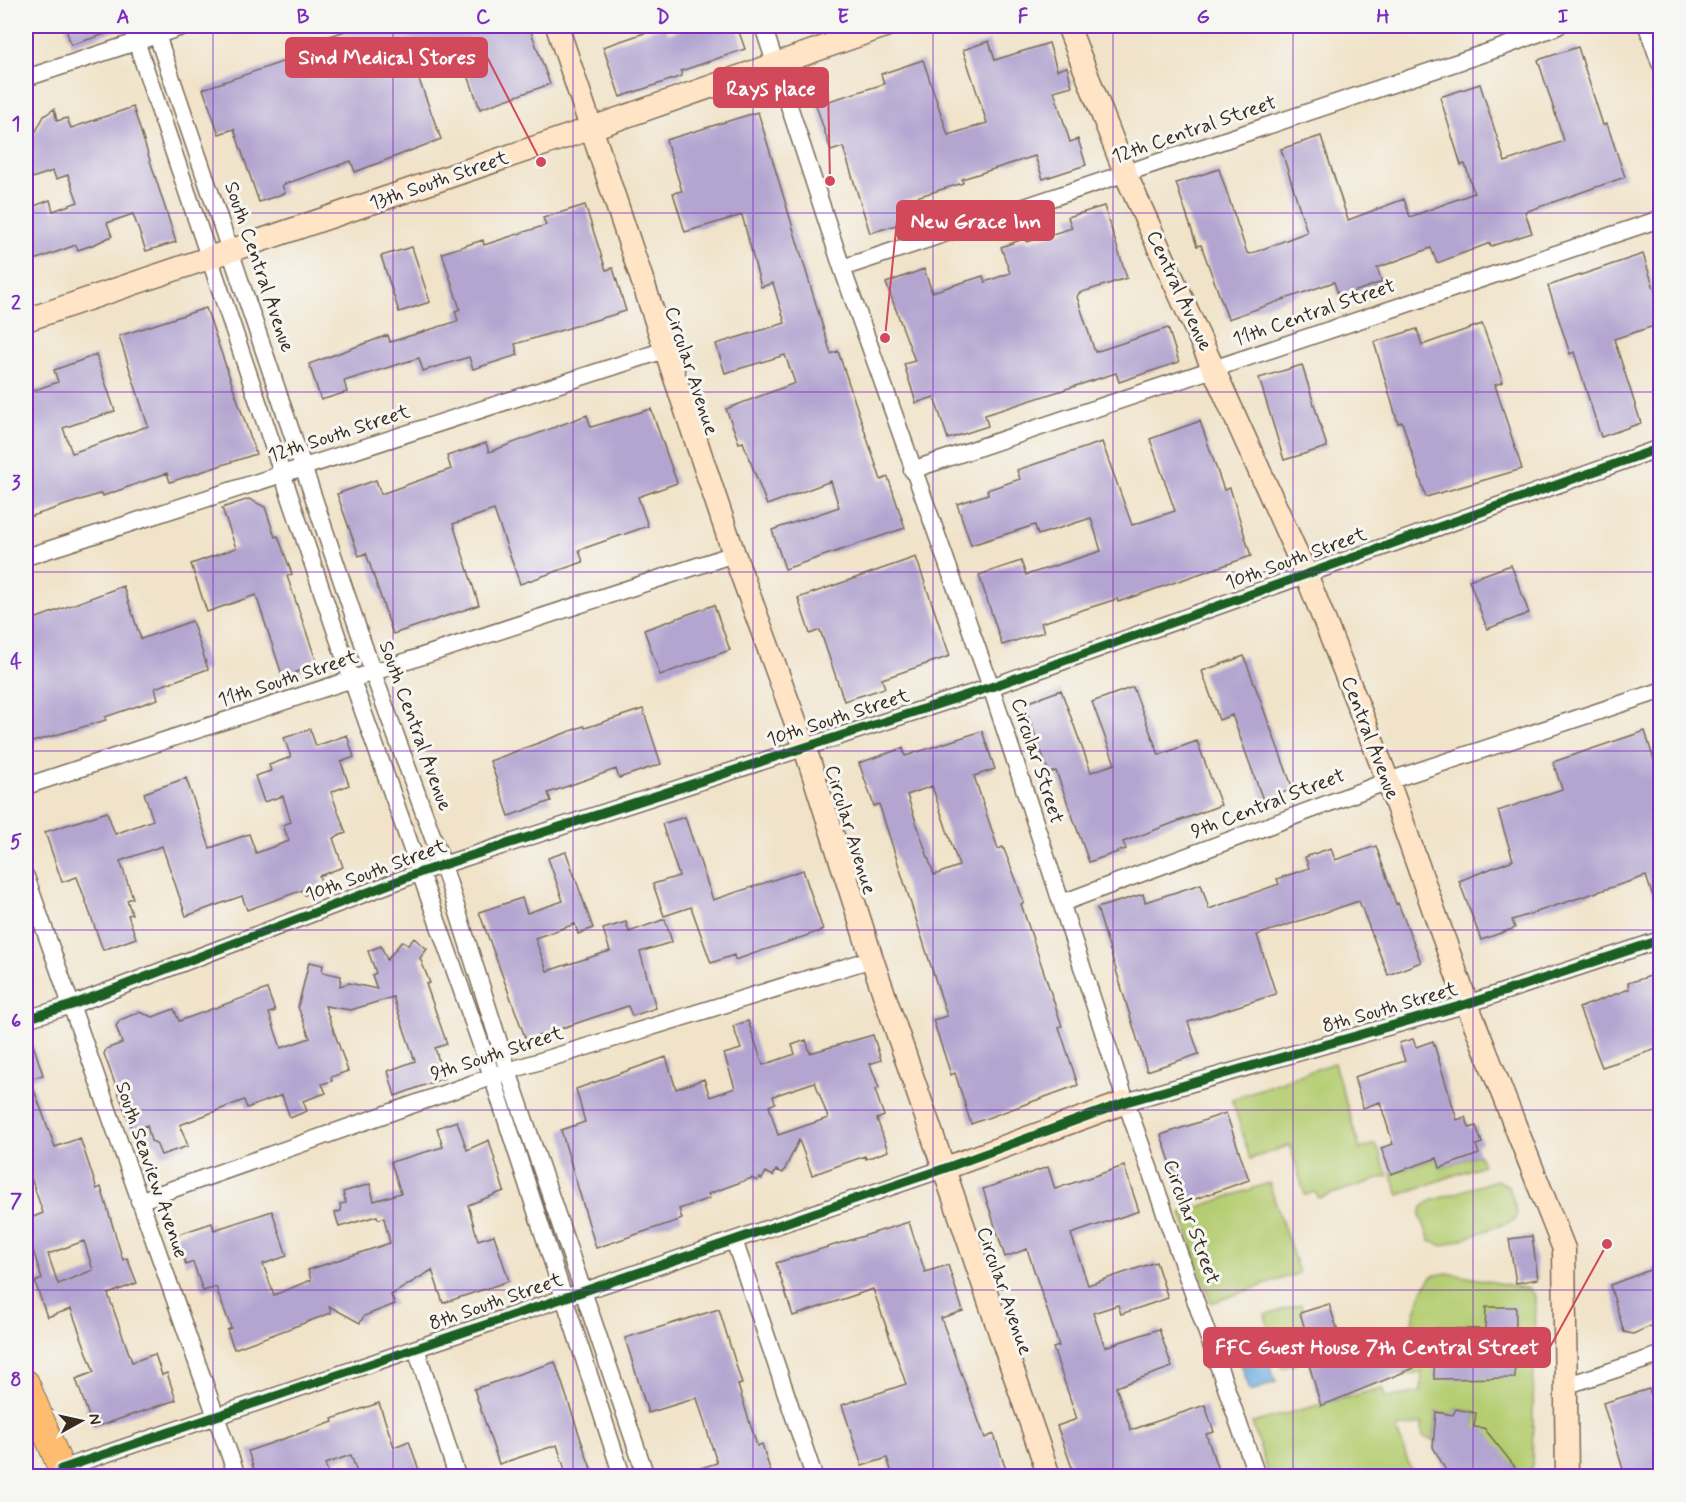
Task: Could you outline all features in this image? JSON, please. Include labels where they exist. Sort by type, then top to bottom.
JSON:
[{"type":"main road","points":[[26,1383],[62,1473]]},
{"type":"street","points":[[26,78],[134,33],[185,26]]},
{"type":"street","name":"Circular Avenue","points":[[557,26],[734,554],[805,748],[872,959],[1049,1476]]},
{"type":"street","name":"Circular Street","points":[[763,26],[842,268],[991,687],[1126,1102],[1257,1476]]},
{"type":"street","name":"13th South Street","points":[[26,320],[885,26]]},
{"type":"street","name":"Central Avenue","points":[[1068,26],[1126,175],[1306,574],[1388,781],[1467,1004],[1564,1249],[1568,1385],[1567,1476]]},
{"type":"street","name":"12th Central Street","points":[[842,268],[1126,175],[1500,48],[1558,26]]},
{"type":"street","points":[[1647,26],[1660,63]]},
{"type":"street","name":"South Central Avenue","points":[[155,30],[374,673],[443,865],[500,1073],[583,1291],[646,1476]]},
{"type":"street","points":[[134,33],[352,680],[421,872],[500,1073],[563,1298],[622,1476]]},
{"type":"street","name":"11th Central Street","points":[[912,470],[1660,219]]},
{"type":"street","name":"12th South Street","points":[[26,557],[665,350]]},
{"type":"street","name":"10th South Street","points":[[26,1019],[72,1005],[421,872],[991,687],[1660,448]]},
{"type":"street","name":"11th South Street","points":[[26,786],[734,554]]},
{"type":"street","name":"9th Central Street","points":[[1062,903],[1388,781],[1660,691]]},
{"type":"street","name":"South Seaview Avenue","points":[[26,877],[237,1476]]},
{"type":"street","name":"8th South Street","points":[[1126,1102],[1467,1004],[1660,940]]},
{"type":"street","name":"9th South Street","points":[[140,1201],[500,1073],[872,959]]},
{"type":"street","points":[[943,1169],[1126,1102]]},
{"type":"street","name":"8th South Street","points":[[62,1473],[215,1417],[943,1169]]},
{"type":"street","points":[[734,1240],[814,1476]]},
{"type":"street","points":[[416,1348],[457,1476]]},
{"type":"street","points":[[1568,1385],[1660,1355]]},
{"type":"green space","points":[[1334,1063],[1360,1149],[1376,1144],[1388,1176],[1319,1198],[1315,1192],[1305,1195],[1290,1145],[1250,1159],[1232,1099]]},
{"type":"green space","points":[[1479,1154],[1483,1165],[1399,1195],[1391,1174],[1437,1158],[1441,1168]]},
{"type":"green space","points":[[1496,1180],[1509,1186],[1517,1213],[1515,1220],[1443,1246],[1430,1241],[1420,1215],[1422,1207],[1431,1201]]},
{"type":"green space","points":[[1269,1183],[1299,1273],[1211,1303],[1181,1213]]},
{"type":"green space","points":[[1447,1273],[1529,1289],[1535,1296],[1532,1476],[1513,1476],[1515,1467],[1474,1427],[1476,1412],[1456,1409],[1453,1415],[1436,1412],[1433,1440],[1423,1437],[1422,1424],[1396,1428],[1413,1476],[1269,1476],[1252,1423],[1382,1388],[1386,1398],[1421,1392],[1422,1372],[1394,1376],[1414,1368],[1405,1343],[1422,1291],[1432,1276]]},
{"type":"green space","points":[[1301,1304],[1311,1349],[1294,1354],[1297,1364],[1282,1368],[1265,1315]]},
{"type":"water","points":[[1258,1327],[1276,1383],[1250,1391],[1232,1335]]},
{"type":"building","points":[[65,26],[121,26],[121,29],[71,45]]},
{"type":"building","points":[[361,26],[529,26],[550,84],[480,109],[459,50],[420,63],[414,66],[441,139],[355,172],[351,161],[282,185],[285,193],[259,202],[234,129],[219,134],[203,89],[311,52],[308,43]]},
{"type":"building","points":[[665,26],[668,34],[692,26],[737,26],[745,49],[681,71],[682,76],[620,97],[603,47]]},
{"type":"building","points":[[989,41],[995,60],[1049,43],[1057,70],[1067,67],[1072,86],[1054,91],[1070,142],[1078,139],[1086,165],[1043,179],[1035,156],[962,179],[963,183],[900,202],[906,222],[870,233],[843,147],[831,151],[816,105],[884,84],[881,74],[923,60],[948,135],[987,123],[963,50]]},
{"type":"building","points":[[1578,47],[1603,125],[1607,124],[1625,177],[1525,212],[1532,233],[1491,246],[1490,243],[1437,263],[1431,248],[1377,268],[1382,282],[1339,297],[1334,282],[1228,319],[1201,245],[1197,246],[1176,183],[1219,169],[1247,253],[1250,254],[1307,232],[1281,149],[1321,136],[1348,220],[1404,199],[1410,217],[1474,193],[1465,164],[1461,165],[1440,97],[1480,84],[1505,162],[1564,141],[1538,60]]},
{"type":"building","points":[[133,107],[176,242],[146,251],[133,214],[107,223],[112,236],[95,244],[78,250],[76,245],[26,263],[26,209],[50,200],[53,211],[78,202],[68,175],[56,179],[53,171],[26,180],[26,138],[34,135],[44,116],[54,109],[57,121],[67,118],[71,128]]},
{"type":"building","points":[[758,112],[831,354],[838,351],[881,480],[888,477],[905,528],[785,569],[772,530],[839,507],[831,481],[767,505],[743,442],[739,443],[726,409],[795,383],[785,355],[725,373],[716,344],[785,323],[773,283],[761,287],[742,215],[685,232],[673,193],[682,191],[666,140]]},
{"type":"building","points":[[585,205],[606,270],[613,268],[626,311],[515,344],[518,355],[473,369],[469,357],[423,371],[419,358],[344,381],[347,392],[321,400],[309,364],[388,335],[390,342],[458,321],[455,311],[460,309],[442,253],[483,240],[484,245],[546,225],[543,218]]},
{"type":"building","points":[[1104,206],[1127,278],[1079,293],[1077,297],[1095,352],[1168,328],[1179,362],[1119,382],[1116,373],[985,415],[988,426],[948,439],[934,397],[916,403],[904,364],[915,361],[886,283],[924,269],[932,292],[983,276],[985,282],[1010,273],[1001,247],[1026,238],[1027,242],[1072,228],[1068,217]]},
{"type":"building","points":[[412,247],[430,302],[399,312],[381,256]]},
{"type":"building","points":[[1643,254],[1660,307],[1660,324],[1614,339],[1641,423],[1601,437],[1574,352],[1570,354],[1548,286]]},
{"type":"building","points":[[206,308],[256,454],[170,482],[167,473],[103,496],[102,493],[26,518],[26,393],[58,382],[54,370],[96,355],[115,411],[63,428],[72,453],[148,426],[119,336]]},
{"type":"building","points":[[1482,324],[1503,382],[1495,385],[1522,469],[1426,497],[1402,422],[1398,423],[1374,342],[1417,329],[1422,345]]},
{"type":"building","points":[[1302,365],[1327,447],[1284,460],[1259,378]]},
{"type":"building","points":[[651,409],[677,483],[638,497],[648,526],[579,550],[583,562],[520,584],[494,510],[453,524],[479,605],[393,634],[366,553],[359,556],[337,494],[376,480],[381,494],[451,469],[447,456],[486,443],[489,452],[587,415],[591,427]]},
{"type":"building","points":[[1200,421],[1224,490],[1230,488],[1251,556],[1118,602],[1117,599],[1041,623],[1044,632],[1002,645],[979,575],[1021,561],[1026,575],[1101,551],[1091,518],[1038,535],[1035,525],[971,545],[957,504],[988,494],[987,490],[1020,479],[1017,470],[1102,442],[1132,525],[1175,511],[1150,439]]},
{"type":"building","points":[[249,499],[265,507],[275,537],[278,536],[292,574],[287,576],[317,663],[283,678],[256,595],[207,612],[191,564],[236,548],[222,508]]},
{"type":"building","points":[[916,557],[950,656],[882,679],[885,688],[844,701],[820,630],[810,634],[798,598]]},
{"type":"building","points":[[1511,565],[1529,613],[1487,629],[1469,580]]},
{"type":"building","points":[[123,586],[141,639],[192,621],[208,669],[155,688],[158,699],[105,717],[106,720],[26,744],[26,622]]},
{"type":"building","points":[[714,605],[730,650],[660,675],[644,630]]},
{"type":"building","points":[[1244,656],[1293,789],[1263,800],[1232,715],[1219,720],[1202,671]]},
{"type":"building","points":[[1133,687],[1159,755],[1197,741],[1221,805],[1123,842],[1126,849],[1089,862],[1056,771],[1049,773],[1024,704],[1061,690],[1091,772],[1115,764],[1092,702]]},
{"type":"building","points":[[643,709],[661,764],[619,778],[616,769],[548,793],[551,801],[509,816],[490,761],[584,726],[585,728]]},
{"type":"building","points":[[310,729],[316,746],[347,735],[354,757],[341,762],[349,785],[331,792],[346,833],[333,838],[343,867],[319,876],[324,888],[305,895],[303,890],[247,910],[242,896],[186,916],[162,846],[120,861],[133,898],[127,900],[132,914],[128,915],[136,938],[103,950],[77,877],[62,882],[45,832],[107,812],[115,834],[153,820],[144,793],[186,778],[210,848],[249,834],[256,853],[289,841],[283,825],[291,822],[283,796],[264,802],[255,776],[271,771],[269,765],[291,757],[284,738]]},
{"type":"building","points":[[982,731],[995,769],[974,776],[998,849],[1003,847],[1024,903],[1021,904],[1062,1026],[1059,1027],[1078,1085],[971,1124],[955,1073],[951,1075],[933,1020],[947,1016],[879,804],[874,806],[859,763],[903,748],[905,756]],"holes":[[[932,786],[959,866],[934,875],[907,795]]]},
{"type":"building","points":[[1645,731],[1660,780],[1660,911],[1658,912],[1646,876],[1512,920],[1515,928],[1481,940],[1459,881],[1513,860],[1498,811],[1562,789],[1553,762]]},
{"type":"building","points":[[685,817],[713,900],[803,870],[823,930],[735,960],[734,955],[711,963],[691,907],[664,916],[653,884],[679,876],[662,824]]},
{"type":"building","points":[[1376,846],[1396,904],[1398,903],[1421,962],[1388,975],[1359,901],[1257,935],[1276,994],[1188,1022],[1199,1054],[1147,1071],[1097,908],[1143,894],[1145,902],[1201,884],[1209,909],[1279,884],[1277,879],[1309,868],[1305,857],[1331,848],[1335,860]]},
{"type":"building","points":[[566,852],[593,928],[578,934],[575,924],[535,938],[547,971],[610,951],[603,929],[626,922],[629,932],[665,919],[672,942],[640,952],[656,1008],[632,1016],[628,1006],[526,1040],[479,912],[522,898],[527,913],[563,901],[548,858]]},
{"type":"building","points":[[414,938],[427,949],[420,958],[430,983],[426,984],[447,1044],[435,1048],[444,1078],[395,1096],[388,1071],[415,1061],[393,997],[351,1010],[325,1006],[348,1071],[331,1077],[332,1081],[322,1084],[326,1093],[303,1101],[307,1111],[290,1118],[282,1095],[247,1108],[244,1100],[180,1125],[188,1146],[161,1155],[156,1143],[151,1141],[147,1125],[132,1130],[104,1054],[106,1049],[122,1043],[116,1026],[120,1020],[139,1012],[153,1017],[174,1009],[179,1021],[267,989],[275,1011],[269,1013],[281,1048],[310,1038],[298,1007],[309,962],[323,965],[322,972],[341,976],[340,986],[349,983],[377,989],[372,975],[376,973],[368,951],[381,946],[387,960],[402,941],[408,945]]},
{"type":"building","points":[[1660,973],[1660,1048],[1602,1067],[1579,1008],[1629,989],[1628,983]]},
{"type":"building","points":[[748,1021],[763,1065],[795,1054],[792,1045],[806,1040],[810,1053],[873,1035],[881,1060],[870,1064],[879,1088],[875,1090],[884,1116],[877,1119],[888,1151],[866,1159],[865,1156],[812,1175],[799,1140],[783,1173],[776,1170],[773,1176],[766,1172],[762,1179],[759,1178],[757,1181],[752,1178],[708,1194],[710,1198],[679,1209],[682,1219],[596,1248],[561,1130],[585,1122],[576,1089],[666,1057],[676,1089],[704,1079],[710,1097],[735,1088],[724,1054],[741,1049],[733,1026]],"holes":[[[815,1082],[828,1118],[778,1135],[769,1106],[775,1103],[773,1096]]]},
{"type":"building","points":[[28,1029],[43,1075],[30,1079],[55,1147],[80,1138],[97,1189],[101,1187],[123,1260],[127,1258],[137,1283],[108,1294],[132,1362],[155,1354],[162,1375],[167,1373],[176,1400],[93,1428],[76,1379],[94,1372],[71,1309],[47,1317],[35,1282],[42,1279],[26,1228],[26,1220],[43,1213],[26,1163],[26,1030]],"holes":[[[84,1241],[93,1270],[58,1284],[48,1254]]]},
{"type":"building","points":[[1413,1039],[1416,1047],[1433,1041],[1457,1120],[1465,1117],[1470,1128],[1476,1126],[1482,1143],[1476,1145],[1479,1154],[1440,1168],[1437,1158],[1391,1174],[1381,1148],[1393,1144],[1380,1102],[1363,1108],[1354,1077],[1405,1061],[1399,1043]]},
{"type":"building","points":[[1226,1113],[1249,1180],[1184,1203],[1161,1135]]},
{"type":"building","points":[[457,1121],[467,1150],[489,1140],[504,1191],[468,1205],[478,1240],[494,1235],[509,1281],[443,1303],[432,1270],[391,1295],[395,1304],[364,1316],[360,1323],[329,1306],[331,1313],[234,1349],[227,1330],[231,1328],[216,1287],[203,1291],[193,1262],[186,1265],[176,1235],[212,1223],[214,1230],[272,1211],[287,1256],[263,1264],[274,1295],[311,1280],[308,1270],[390,1243],[384,1218],[378,1219],[377,1216],[339,1227],[335,1213],[341,1211],[340,1204],[346,1203],[343,1192],[370,1184],[374,1201],[401,1193],[391,1162],[443,1147],[437,1128]]},
{"type":"building","points":[[1124,1166],[1139,1211],[1071,1234],[1088,1285],[1156,1262],[1168,1298],[1121,1314],[1118,1305],[1093,1313],[1105,1347],[1159,1329],[1172,1367],[1116,1387],[1131,1430],[1205,1405],[1214,1432],[1206,1434],[1220,1476],[1075,1476],[1057,1426],[1077,1419],[1053,1348],[1059,1346],[1027,1249],[1005,1257],[983,1189],[1048,1167],[1055,1189]]},
{"type":"building","points":[[909,1222],[925,1272],[948,1265],[963,1311],[941,1318],[985,1438],[994,1434],[1008,1476],[893,1476],[887,1458],[862,1466],[842,1405],[906,1384],[873,1289],[793,1316],[776,1263]]},
{"type":"building","points":[[1532,1236],[1538,1279],[1516,1283],[1509,1239]]},
{"type":"building","points":[[1660,1266],[1660,1322],[1633,1334],[1624,1332],[1610,1285]]},
{"type":"building","points":[[1329,1304],[1344,1350],[1355,1347],[1360,1359],[1405,1343],[1414,1368],[1321,1406],[1308,1361],[1314,1359],[1300,1313]]},
{"type":"building","points":[[1486,1307],[1516,1307],[1515,1378],[1434,1379],[1435,1328],[1485,1329]]},
{"type":"building","points":[[719,1309],[742,1384],[738,1385],[757,1446],[762,1444],[772,1476],[685,1476],[684,1473],[717,1463],[697,1398],[648,1413],[625,1338]]},
{"type":"building","points":[[555,1362],[594,1476],[567,1476],[557,1445],[499,1464],[474,1389]]},
{"type":"building","points":[[1649,1389],[1660,1428],[1660,1476],[1625,1476],[1603,1403]]},
{"type":"building","points":[[379,1403],[394,1447],[409,1441],[421,1476],[358,1476],[351,1455],[325,1464],[329,1476],[256,1476],[248,1451],[333,1422],[332,1419]]},
{"type":"building","points":[[1456,1409],[1476,1413],[1474,1427],[1484,1428],[1515,1467],[1513,1476],[1449,1476],[1433,1447],[1436,1412],[1453,1415]]},
{"type":"cycle path","points":[[26,1019],[72,1005],[421,872],[991,687],[1660,448]]},
{"type":"cycle path","points":[[61,1469],[943,1169],[1126,1102],[1467,1004],[1660,940]]},
{"type":"place","name":"Sind Medical Stores","points":[[541,162]]},
{"type":"place","name":"Rays place","points":[[830,181]]},
{"type":"place","name":"New Grace Inn","points":[[885,338]]},
{"type":"place","name":"FFC Guest House 7th Central Street","points":[[1607,1244]]}]
